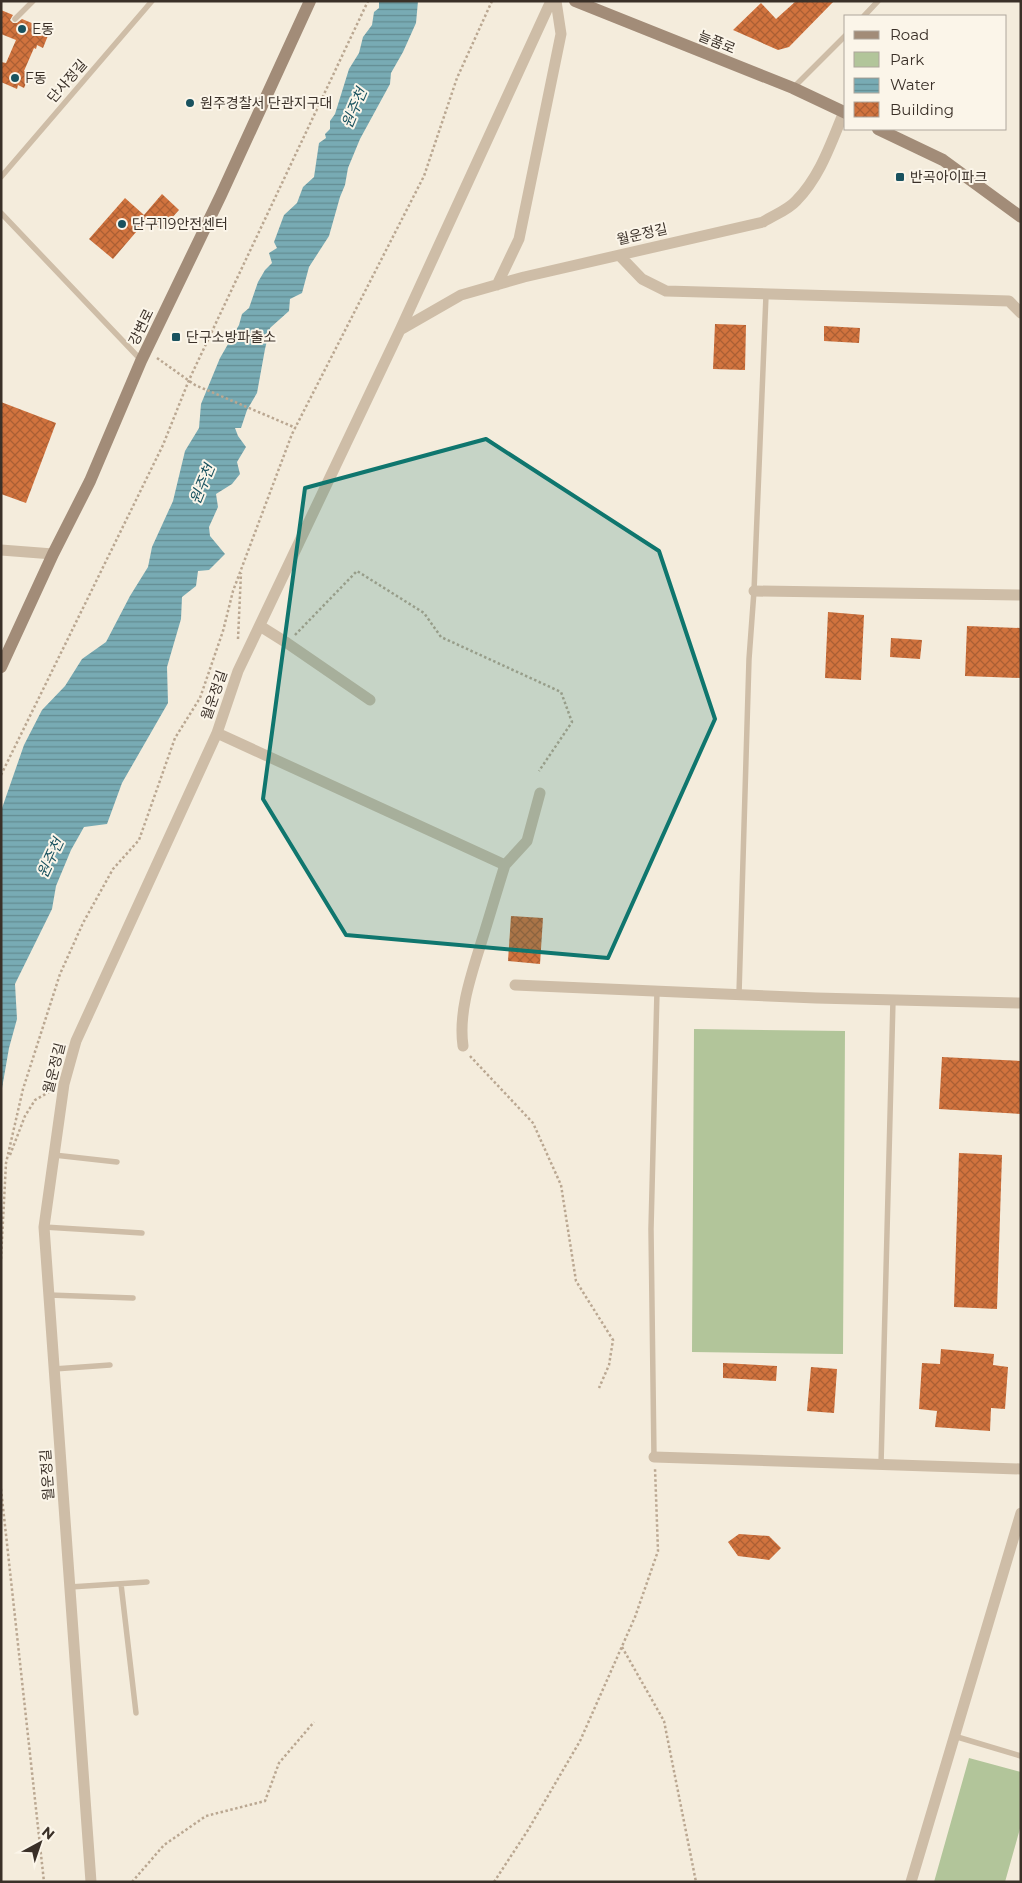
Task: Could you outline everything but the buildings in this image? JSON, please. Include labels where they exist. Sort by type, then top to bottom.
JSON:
[{"type":"street","name":"강변로","points":[[1,667],[53,554],[90,481],[144,356],[310,1]]},
{"type":"street","name":"월운정길","points":[[91,1882],[44,1227],[64,1084],[76,1040],[217,732],[238,671],[400,330],[551,1]]},
{"type":"street","points":[[497,285],[519,238],[561,34],[556,1]]},
{"type":"street","name":"늘품로","points":[[575,1],[793,88],[844,113]]},
{"type":"street","name":"월운정길","points":[[400,330],[461,295],[619,255],[763,222],[795,202],[818,173],[844,115]]},
{"type":"street","points":[[880,130],[943,160],[1021,218]]},
{"type":"street","points":[[619,255],[642,279],[666,291],[1009,301],[1021,313]]},
{"type":"street","points":[[1,550],[53,554]]},
{"type":"street","points":[[754,591],[1021,595]]},
{"type":"street","points":[[260,626],[370,700]]},
{"type":"street","points":[[217,732],[505,865]]},
{"type":"street","points":[[463,1046],[461,1032],[465,1004],[505,865],[527,841],[540,793]]},
{"type":"street","points":[[515,984],[893,1000],[1021,1003]]},
{"type":"street","points":[[654,1457],[881,1466],[1021,1469]]},
{"type":"street","points":[[911,1882],[1021,1513]]},
{"type":"lane","points":[[16,19],[33,1]]},
{"type":"lane","name":"단사정길","points":[[1,176],[152,1]]},
{"type":"lane","points":[[865,15],[878,1]]},
{"type":"lane","points":[[793,88],[844,37]]},
{"type":"lane","points":[[1,213],[144,356]]},
{"type":"lane","points":[[740,994],[749,659],[754,591],[766,295]]},
{"type":"lane","points":[[654,1457],[651,1229],[657,990]]},
{"type":"lane","points":[[881,1466],[893,1000]]},
{"type":"lane","points":[[54,1155],[117,1162]]},
{"type":"lane","points":[[44,1227],[142,1234]]},
{"type":"lane","points":[[49,1296],[133,1298]]},
{"type":"lane","points":[[54,1369],[110,1366]]},
{"type":"lane","points":[[70,1587],[148,1582]]},
{"type":"lane","points":[[121,1584],[136,1713]]},
{"type":"lane","points":[[954,1736],[1021,1756]]},
{"type":"path","points":[[1,775],[163,445],[188,380],[368,1]]},
{"type":"path","points":[[1,1259],[6,1163],[23,1089],[60,974],[83,923],[113,869],[139,840],[175,738],[200,698],[242,569],[296,428],[424,176],[457,78],[492,1]]},
{"type":"path","points":[[144,356],[195,385],[296,428]]},
{"type":"path","points":[[238,642],[242,569]]},
{"type":"path","points":[[287,643],[357,571],[424,613],[441,637],[561,692],[572,722],[539,771]]},
{"type":"path","points":[[463,1046],[474,1061],[533,1123],[561,1185],[576,1281],[613,1340],[609,1365],[600,1388]]},
{"type":"path","points":[[6,1163],[25,1116],[35,1100],[64,1084]]},
{"type":"path","points":[[494,1882],[528,1830],[580,1741],[635,1617],[658,1551],[654,1457]]},
{"type":"path","points":[[1,1489],[44,1882]]},
{"type":"path","points":[[622,1646],[664,1721],[696,1882]]},
{"type":"path","points":[[132,1882],[136,1874],[164,1845],[206,1816],[265,1801],[279,1764],[314,1722]]},
{"type":"highlighted area","points":[[486,439],[659,551],[715,719],[608,958],[346,935],[263,799],[305,488]]},
{"type":"green space","points":[[694,1029],[845,1031],[843,1354],[692,1352]]},
{"type":"green space","points":[[969,1758],[1021,1772],[1021,1825],[1005,1882],[934,1882]]},
{"type":"water","name":"원주천","points":[[379,1],[418,1],[416,23],[391,73],[390,84],[360,139],[348,168],[345,185],[329,236],[309,267],[302,293],[290,299],[289,311],[270,328],[257,393],[247,410],[241,428],[235,428],[246,447],[237,462],[240,474],[232,484],[216,494],[218,507],[209,527],[210,536],[225,554],[209,570],[198,571],[196,586],[182,597],[181,619],[167,667],[168,703],[122,783],[107,824],[84,827],[71,850],[56,886],[52,909],[15,984],[17,1019],[9,1048],[1,1094],[1,811],[24,745],[42,710],[65,686],[82,659],[106,642],[130,596],[148,567],[152,547],[173,501],[185,451],[199,428],[201,404],[220,358],[239,325],[242,314],[249,308],[258,282],[272,263],[269,253],[277,248],[274,242],[284,215],[297,203],[303,187],[314,177],[319,143],[326,138],[325,134],[330,129],[330,121],[335,114],[349,69],[359,53],[363,37],[372,25],[374,12],[379,8]]},
{"type":"place","name":"E동","points":[[22,29]]},
{"type":"place","name":"F동","points":[[15,78]]},
{"type":"place","name":"원주경찰서 단관지구대","points":[[190,103]]},
{"type":"place","name":"반곡아이파크","points":[[900,177]]},
{"type":"place","name":"단구119안전센터","points":[[122,224]]},
{"type":"place","name":"단구소방파출소","points":[[176,337]]}]
